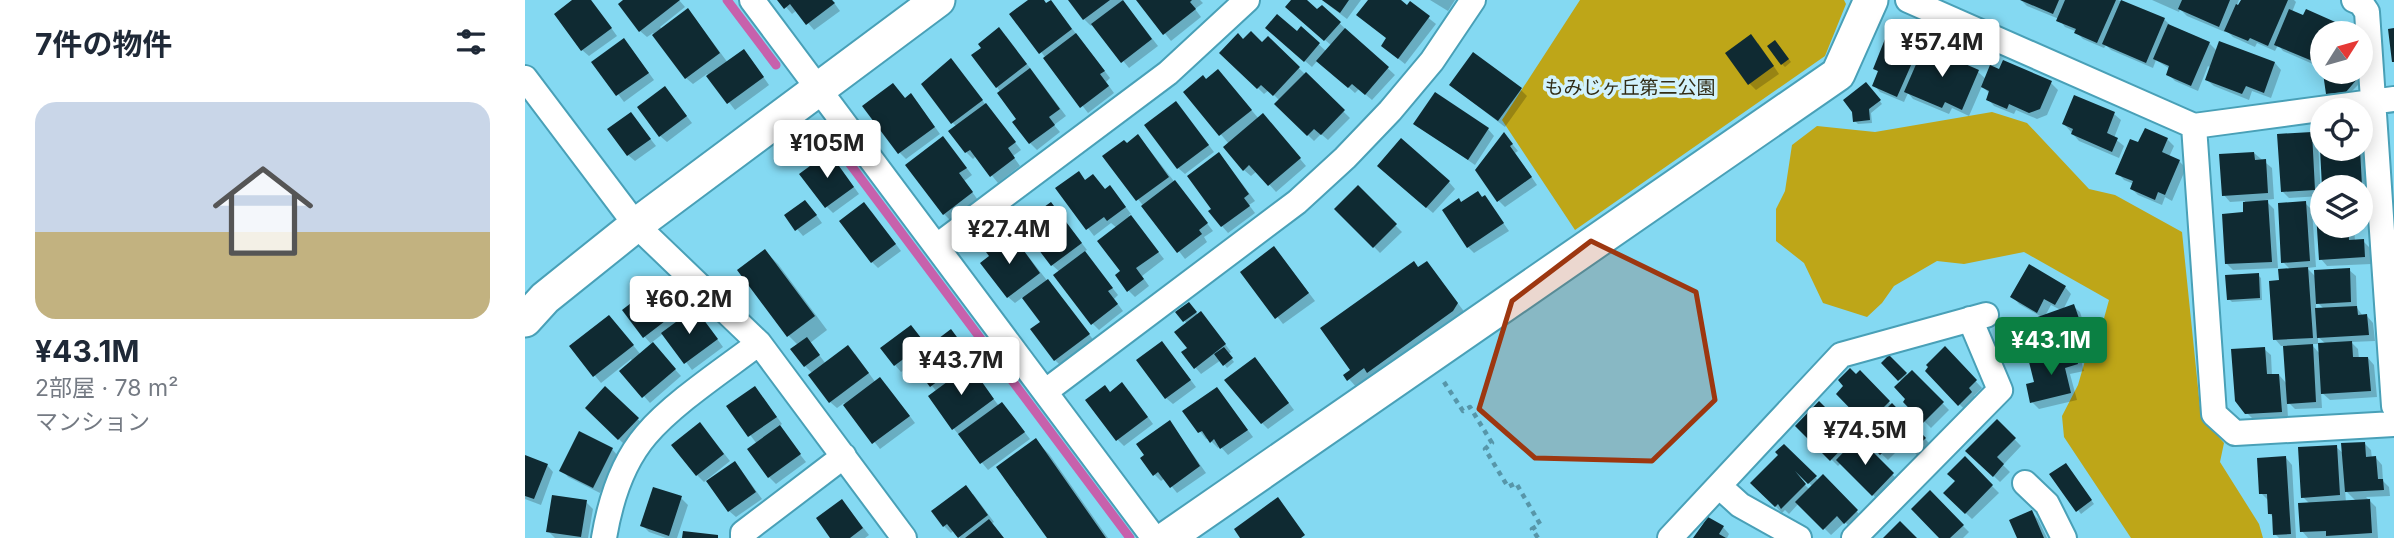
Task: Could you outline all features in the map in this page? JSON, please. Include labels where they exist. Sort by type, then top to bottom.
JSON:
[{"type":"street","points":[[752,0],[1154,538]]},
{"type":"street","points":[[525,320],[545,298],[636,225],[938,0]]},
{"type":"street","points":[[937,246],[1168,73],[1247,0]]},
{"type":"street","points":[[1046,391],[1297,202],[1345,158],[1390,111],[1432,61],[1473,0]]},
{"type":"street","points":[[1167,538],[1837,74],[1871,0]]},
{"type":"street","points":[[1908,0],[2194,126],[2383,101]]},
{"type":"street","points":[[2354,0],[2361,3],[2367,12],[2383,101],[2394,405]]},
{"type":"street","points":[[525,78],[636,225],[759,343],[904,538]]},
{"type":"street","points":[[2194,126],[2214,414],[2235,433],[2394,424]]},
{"type":"street","points":[[1670,538],[1841,355],[1978,317],[2000,390],[1854,538]]},
{"type":"street","points":[[604,538],[616,489],[629,461],[646,435],[669,413],[759,343]]},
{"type":"street","points":[[743,538],[743,533],[844,456]]},
{"type":"street","points":[[2025,483],[2047,503],[2064,538]]},
{"type":"street","points":[[1719,486],[1740,505],[1799,538]]},
{"type":"path","points":[[1429,357],[1463,411],[1470,407],[1492,443],[1485,449],[1508,486],[1516,483],[1540,524],[1532,529],[1538,538]]},
{"type":"highlighted area","points":[[1591,241],[1696,292],[1715,400],[1652,461],[1535,458],[1479,409],[1512,301]]},
{"type":"green space","name":"もみじヶ丘第二公園","points":[[1580,0],[1844,0],[1846,4],[1825,56],[1575,230],[1502,120]]},
{"type":"green space","points":[[1992,112],[2027,123],[2089,189],[2115,195],[2182,232],[2201,417],[2224,443],[2220,462],[2259,524],[2263,538],[2131,538],[2064,437],[2062,416],[2078,385],[2088,350],[2103,334],[2109,300],[2024,252],[1964,264],[1937,261],[1894,286],[1882,303],[1867,317],[1823,303],[1804,263],[1776,241],[1776,209],[1785,191],[1792,145],[1817,126],[1875,132]]},
{"type":"building","points":[[572,0],[591,0],[612,28],[581,51],[554,14]]},
{"type":"building","points":[[623,0],[680,0],[639,32],[618,4]]},
{"type":"building","points":[[777,0],[832,0],[835,3],[806,25],[790,4],[784,9]]},
{"type":"building","points":[[1028,0],[1044,0],[1046,3],[1051,0],[1072,29],[1039,54],[1009,14]]},
{"type":"building","points":[[1068,0],[1110,0],[1083,20]]},
{"type":"building","points":[[1123,0],[1152,39],[1121,63],[1091,24]]},
{"type":"building","points":[[1136,0],[1192,0],[1190,2],[1196,9],[1163,35]]},
{"type":"building","points":[[1291,0],[1307,0],[1317,9],[1322,5],[1341,22],[1324,41],[1285,7]]},
{"type":"building","points":[[1322,0],[1349,0],[1340,13]]},
{"type":"building","points":[[1368,0],[1401,0],[1407,5],[1410,1],[1430,16],[1398,59],[1381,46],[1386,38],[1356,15]]},
{"type":"building","points":[[2020,0],[2059,0],[2053,14]]},
{"type":"building","points":[[2065,0],[2116,0],[2097,43],[2074,33],[2076,29],[2056,21]]},
{"type":"building","points":[[2121,0],[2165,18],[2146,63],[2102,44]]},
{"type":"building","points":[[2182,0],[2230,0],[2219,27],[2178,9]]},
{"type":"building","points":[[2241,0],[2288,0],[2268,46],[2224,31],[2236,4]]},
{"type":"building","points":[[688,8],[720,53],[685,79],[652,35]]},
{"type":"building","points":[[2289,9],[2303,15],[2306,9],[2333,21],[2310,21],[2310,60],[2274,45]]},
{"type":"building","points":[[1277,14],[1297,31],[1301,26],[1320,43],[1304,62],[1265,28]]},
{"type":"building","points":[[1891,24],[1923,38],[1897,97],[1872,86],[1878,71],[1873,69]]},
{"type":"building","points":[[2168,24],[2210,42],[2191,86],[2166,75],[2169,66],[2153,59]]},
{"type":"building","points":[[999,27],[1027,64],[996,88],[971,55],[981,48],[978,44]]},
{"type":"building","points":[[1345,28],[1389,67],[1365,95],[1352,84],[1348,88],[1316,61]]},
{"type":"building","points":[[2394,28],[2394,62],[2392,62],[2388,29]]},
{"type":"building","points":[[1251,31],[1262,42],[1268,36],[1300,67],[1273,96],[1261,85],[1257,89],[1219,53],[1238,33],[1243,39]]},
{"type":"building","points":[[1076,33],[1105,71],[1100,74],[1109,86],[1080,108],[1043,58]]},
{"type":"building","points":[[1751,34],[1774,66],[1748,85],[1725,53]]},
{"type":"building","points":[[624,38],[649,73],[616,96],[591,62]]},
{"type":"building","points":[[1775,40],[1789,59],[1781,65],[1767,46]]},
{"type":"building","points":[[2219,41],[2275,62],[2264,93],[2246,86],[2242,94],[2205,80]]},
{"type":"building","points":[[1924,46],[1940,53],[1942,48],[1964,58],[1963,63],[1979,70],[1962,110],[1945,102],[1942,108],[1904,92]]},
{"type":"building","points":[[744,49],[764,77],[727,104],[706,76]]},
{"type":"building","points":[[1473,52],[1522,88],[1498,121],[1449,85]]},
{"type":"building","points":[[951,58],[983,100],[951,124],[921,84]]},
{"type":"building","points":[[2003,60],[2052,81],[2040,109],[2029,113],[2009,104],[2007,109],[1986,100],[1989,91],[1981,87],[1990,65],[1999,69]]},
{"type":"building","points":[[1030,68],[1060,109],[1049,117],[1055,125],[1029,144],[1012,122],[1016,119],[997,93]]},
{"type":"building","points":[[1218,69],[1252,110],[1219,136],[1183,92],[1203,75],[1206,79]]},
{"type":"building","points":[[1306,72],[1345,110],[1321,135],[1314,129],[1307,136],[1274,104]]},
{"type":"building","points":[[1866,82],[1881,100],[1869,109],[1870,120],[1853,122],[1852,112],[1843,100]]},
{"type":"building","points":[[893,83],[905,98],[911,93],[935,127],[898,154],[862,106]]},
{"type":"building","points":[[2325,84],[2353,84],[2346,92],[2326,94]]},
{"type":"building","points":[[665,86],[687,116],[659,137],[637,107]]},
{"type":"building","points":[[1435,92],[1489,128],[1468,160],[1413,124]]},
{"type":"building","points":[[2074,95],[2115,112],[2107,133],[2118,138],[2112,152],[2071,134],[2073,129],[2062,124]]},
{"type":"building","points":[[1176,101],[1209,145],[1177,169],[1144,125]]},
{"type":"building","points":[[986,103],[1016,142],[1008,148],[1015,158],[990,177],[970,150],[965,153],[948,131]]},
{"type":"building","points":[[631,112],[651,139],[627,156],[607,129]]},
{"type":"building","points":[[1263,113],[1301,158],[1268,186],[1249,165],[1243,171],[1223,147]]},
{"type":"building","points":[[2145,128],[2168,138],[2162,152],[2180,160],[2165,195],[2158,192],[2155,200],[2130,189],[2133,181],[2115,174],[2130,139],[2138,142]]},
{"type":"building","points":[[1504,132],[1513,144],[1510,146],[1532,177],[1497,202],[1475,170]]},
{"type":"building","points":[[2310,132],[2310,161],[2314,161],[2314,175],[2310,175],[2310,190],[2281,192],[2277,134]]},
{"type":"building","points":[[1138,134],[1169,177],[1136,201],[1102,156],[1124,140],[1127,143]]},
{"type":"building","points":[[943,136],[967,168],[959,173],[973,192],[943,215],[905,165]]},
{"type":"building","points":[[1401,138],[1450,181],[1426,208],[1377,166]]},
{"type":"building","points":[[829,152],[854,187],[825,208],[799,174]]},
{"type":"building","points":[[1219,152],[1249,194],[1244,198],[1250,206],[1221,227],[1187,176]]},
{"type":"building","points":[[2254,152],[2255,160],[2266,159],[2268,193],[2222,196],[2219,154]]},
{"type":"building","points":[[2321,161],[2361,161],[2361,175],[2321,175]]},
{"type":"building","points":[[1079,171],[1085,180],[1093,174],[1105,189],[1110,185],[1126,207],[1107,221],[1104,217],[1086,230],[1055,188]]},
{"type":"building","points":[[1175,180],[1208,223],[1199,230],[1202,234],[1177,253],[1141,206]]},
{"type":"building","points":[[1358,185],[1397,224],[1373,248],[1334,209]]},
{"type":"building","points":[[1478,191],[1482,197],[1485,195],[1504,223],[1467,248],[1442,210],[1459,198],[1461,202]]},
{"type":"building","points":[[805,200],[817,215],[795,231],[784,215]]},
{"type":"building","points":[[2268,200],[2272,262],[2225,264],[2222,214],[2243,212],[2243,202]]},
{"type":"building","points":[[2306,201],[2310,261],[2281,263],[2278,203]]},
{"type":"building","points":[[864,202],[896,244],[871,263],[839,221]]},
{"type":"building","points":[[1051,202],[1082,243],[1051,266],[1023,229],[1033,222],[1030,217]]},
{"type":"building","points":[[1131,215],[1159,252],[1136,268],[1144,279],[1127,292],[1115,275],[1120,271],[1097,241]]},
{"type":"building","points":[[1011,233],[1040,273],[1007,298],[980,263],[989,256],[986,252]]},
{"type":"building","points":[[2318,238],[2364,239],[2365,257],[2319,260]]},
{"type":"building","points":[[1274,246],[1309,293],[1275,319],[1240,272]]},
{"type":"building","points":[[765,249],[815,316],[787,337],[737,270]]},
{"type":"building","points":[[1085,251],[1113,288],[1108,291],[1118,304],[1091,325],[1053,275]]},
{"type":"building","points":[[1414,261],[1418,267],[1427,261],[1458,303],[1453,311],[1367,373],[1364,368],[1347,381],[1343,375],[1350,370],[1320,328]]},
{"type":"building","points":[[2029,264],[2066,286],[2055,305],[2044,299],[2037,313],[2010,297]]},
{"type":"building","points":[[2308,267],[2313,338],[2273,340],[2269,281],[2279,280],[2278,269]]},
{"type":"building","points":[[2350,268],[2351,302],[2316,304],[2314,270]]},
{"type":"building","points":[[2259,273],[2260,298],[2227,300],[2225,275]]},
{"type":"building","points":[[1048,279],[1090,334],[1054,361],[1030,329],[1040,322],[1022,298]]},
{"type":"building","points":[[661,280],[682,308],[643,338],[622,310]]},
{"type":"building","points":[[1189,302],[1197,312],[1183,322],[1175,312]]},
{"type":"building","points":[[2074,304],[2082,327],[2078,328],[2081,337],[2040,352],[2029,320]]},
{"type":"building","points":[[2357,306],[2358,315],[2367,314],[2369,335],[2317,338],[2315,308]]},
{"type":"building","points":[[695,308],[718,339],[684,364],[661,333]]},
{"type":"building","points":[[1201,311],[1226,344],[1194,369],[1181,352],[1187,348],[1174,332]]},
{"type":"building","points":[[609,315],[634,345],[593,377],[569,346]]},
{"type":"building","points":[[911,325],[925,343],[894,366],[880,348]]},
{"type":"building","points":[[951,329],[971,356],[930,387],[910,360]]},
{"type":"building","points":[[807,337],[820,355],[804,367],[790,349]]},
{"type":"building","points":[[1162,341],[1191,380],[1165,399],[1136,360]]},
{"type":"building","points":[[2352,341],[2353,357],[2368,357],[2371,391],[2321,394],[2318,343]]},
{"type":"building","points":[[653,342],[676,369],[642,398],[619,371]]},
{"type":"building","points":[[2313,344],[2316,402],[2287,404],[2283,346]]},
{"type":"building","points":[[848,345],[869,373],[829,403],[808,375]]},
{"type":"building","points":[[1945,346],[1977,380],[1969,388],[1972,392],[1958,406],[1925,371],[1928,367],[1926,365]]},
{"type":"building","points":[[1224,347],[1233,358],[1223,366],[1214,354]]},
{"type":"building","points":[[2265,347],[2267,374],[2279,374],[2282,412],[2245,414],[2235,401],[2231,349]]},
{"type":"building","points":[[2075,351],[2078,364],[2065,368],[2071,393],[2030,403],[2026,384],[2034,382],[2029,362]]},
{"type":"building","points":[[1889,355],[1907,373],[1898,381],[1881,363]]},
{"type":"building","points":[[1255,357],[1289,403],[1261,424],[1224,380]]},
{"type":"building","points":[[970,365],[994,399],[952,430],[928,396]]},
{"type":"building","points":[[1850,368],[1856,374],[1860,370],[1890,401],[1866,425],[1836,394],[1843,386],[1838,380]]},
{"type":"building","points":[[1912,370],[1944,402],[1923,423],[1903,402],[1905,399],[1894,387]]},
{"type":"building","points":[[880,377],[910,416],[872,444],[843,405]]},
{"type":"building","points":[[1122,382],[1148,417],[1116,441],[1085,400],[1105,385],[1110,392]]},
{"type":"building","points":[[605,386],[639,418],[618,440],[585,408]]},
{"type":"building","points":[[755,386],[777,417],[748,437],[726,406]]},
{"type":"building","points":[[1217,387],[1248,430],[1220,449],[1214,439],[1210,443],[1202,431],[1198,433],[1182,411]]},
{"type":"building","points":[[1819,401],[1854,436],[1830,461],[1795,426]]},
{"type":"building","points":[[1002,402],[1025,432],[980,464],[958,434]]},
{"type":"building","points":[[1892,403],[1926,438],[1911,452],[1897,438],[1880,455],[1860,435]]},
{"type":"building","points":[[1997,419],[2016,438],[1997,457],[2004,464],[1993,477],[1965,451]]},
{"type":"building","points":[[1170,420],[1200,466],[1170,488],[1158,472],[1153,476],[1140,458],[1144,455],[1136,444]]},
{"type":"building","points":[[700,422],[724,454],[696,476],[671,445]]},
{"type":"building","points":[[780,425],[801,454],[768,478],[747,449]]},
{"type":"building","points":[[579,431],[613,448],[593,488],[559,471]]},
{"type":"building","points":[[1858,437],[1894,473],[1872,496],[1836,460]]},
{"type":"building","points":[[1036,438],[1106,538],[1047,538],[996,467]]},
{"type":"building","points":[[2365,442],[2366,457],[2376,456],[2378,479],[2383,479],[2384,490],[2345,492],[2341,443]]},
{"type":"building","points":[[1784,444],[1817,476],[1808,484],[1795,471],[1806,484],[1781,509],[1778,504],[1775,507],[1750,483],[1778,455],[1775,452]]},
{"type":"building","points":[[2337,445],[2340,495],[2301,498],[2298,447]]},
{"type":"building","points":[[525,455],[548,464],[534,499],[525,496]]},
{"type":"building","points":[[1965,456],[1993,485],[1965,514],[1943,493],[1955,481],[1947,474]]},
{"type":"building","points":[[2286,456],[2291,534],[2273,535],[2267,494],[2259,494],[2257,458]]},
{"type":"building","points":[[735,461],[756,492],[728,512],[706,481]]},
{"type":"building","points":[[2066,463],[2092,500],[2076,512],[2049,474]]},
{"type":"building","points":[[1823,474],[1858,510],[1844,524],[1837,516],[1823,530],[1795,502]]},
{"type":"building","points":[[966,485],[988,515],[958,538],[947,524],[943,527],[931,511]]},
{"type":"building","points":[[653,487],[682,496],[669,536],[640,526]]},
{"type":"building","points":[[1930,490],[1964,525],[1950,538],[1939,538],[1911,509]]},
{"type":"building","points":[[552,495],[587,500],[581,537],[546,532]]},
{"type":"building","points":[[1278,497],[1305,535],[1301,538],[1240,538],[1234,529]]},
{"type":"building","points":[[842,499],[863,528],[850,538],[830,538],[816,518]]},
{"type":"building","points":[[2370,499],[2372,533],[2326,536],[2326,531],[2300,532],[2298,503]]},
{"type":"building","points":[[2032,510],[2044,538],[2017,538],[2009,520]]},
{"type":"building","points":[[1708,517],[1724,526],[1719,534],[1726,538],[1693,538]]},
{"type":"building","points":[[989,519],[1004,538],[965,538]]},
{"type":"building","points":[[1900,521],[1917,538],[1883,538]]},
{"type":"building","points":[[683,531],[718,535],[718,538],[682,538]]},
{"type":"waterway","points":[[727,0],[776,65]]},
{"type":"waterway","points":[[829,136],[1130,538]]}]
